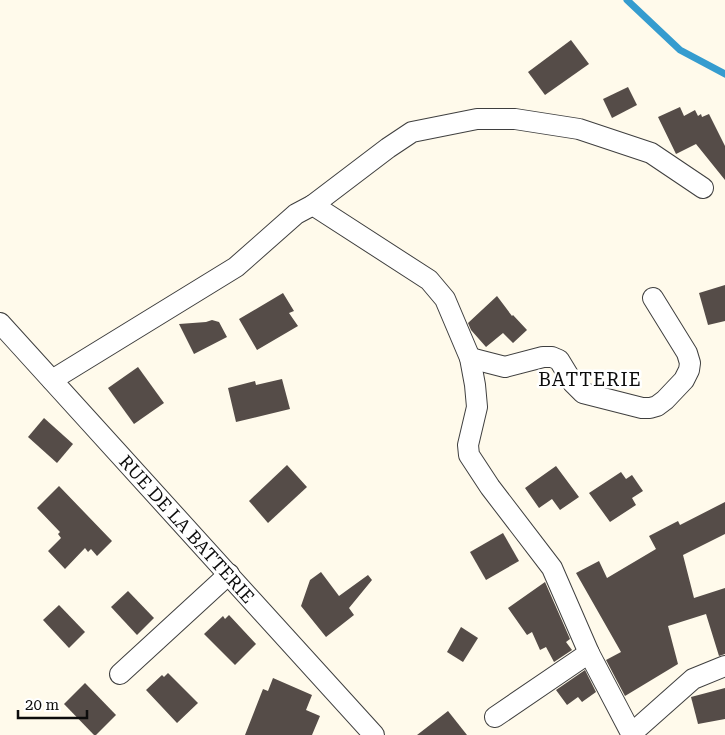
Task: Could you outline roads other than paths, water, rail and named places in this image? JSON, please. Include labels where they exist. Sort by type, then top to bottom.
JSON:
[{"type":"street","points":[[52,380],[236,267],[296,214],[313,204],[412,132],[477,120],[515,119],[579,129],[651,153],[703,188]]},
{"type":"street","points":[[313,204],[429,280],[445,299],[470,358],[477,399],[468,445],[469,455],[473,464],[552,568],[589,653],[632,734],[693,678],[725,666]]},
{"type":"street","points":[[470,358],[505,367],[543,357],[552,357],[559,360],[572,383],[583,393],[642,408],[657,406],[684,380],[690,363],[688,353],[653,298]]},
{"type":"street","name":"RUE DE LA BATTERIE","points":[[0,323],[374,735]]},
{"type":"street","points":[[120,674],[228,574]]},
{"type":"street","points":[[494,717],[589,653]]},
{"type":"waterway","points":[[627,0],[680,50],[725,74]]},
{"type":"district","name":"BATTERIE","points":[[590,379]]}]
